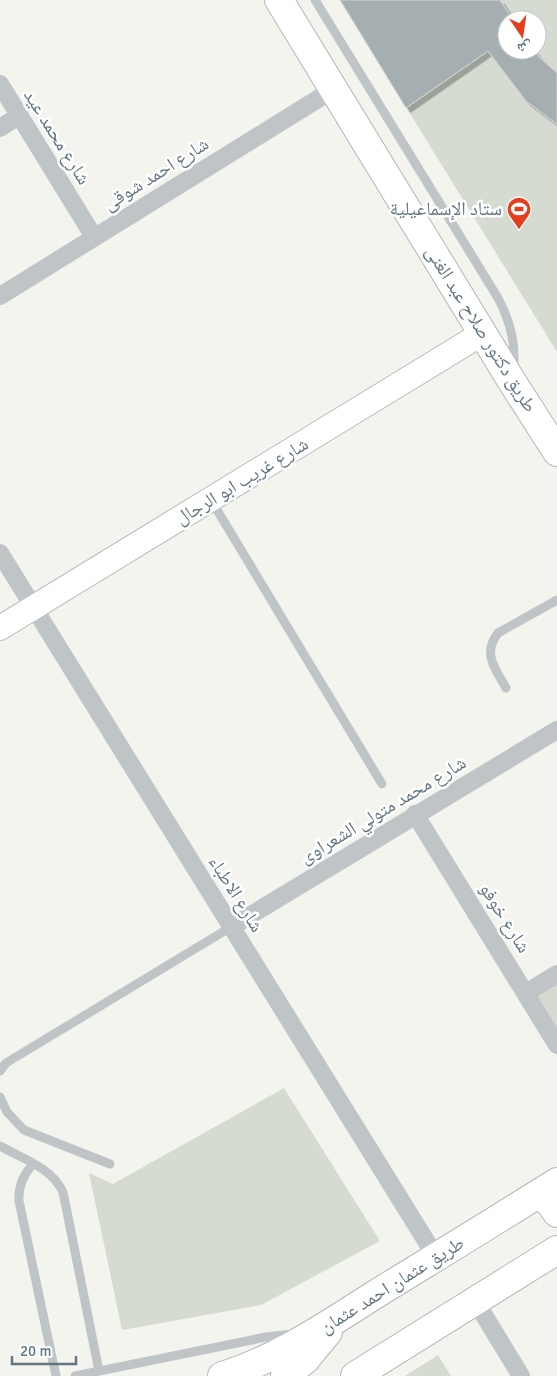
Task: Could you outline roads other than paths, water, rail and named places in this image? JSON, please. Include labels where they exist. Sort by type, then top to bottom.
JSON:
[{"type":"main road","name":"طريق دكتور صلاح عبد الغنى","points":[[280,0],[511,380],[557,452]]},
{"type":"main road","name":"شارع غريب ابو الرجال","points":[[0,628],[483,333]]},
{"type":"main road","name":"طريق عثمان احمد عثمان","points":[[222,1376],[243,1370],[314,1334],[436,1258],[551,1196]]},
{"type":"main road","points":[[355,1376],[557,1250]]},
{"type":"main road","points":[[285,1376],[306,1359],[340,1317]]},
{"type":"street","name":"شارع محمد عيد","points":[[0,84],[94,237]]},
{"type":"street","name":"شارع احمد شوقى","points":[[0,296],[334,89]]},
{"type":"street","points":[[0,128],[19,116]]},
{"type":"street","name":"شارع الاطباء","points":[[0,553],[436,1258]]},
{"type":"street","name":"شارع محمد متولي الشعراوى","points":[[231,927],[415,814],[557,730]]},
{"type":"street","name":"شارع خوفو","points":[[415,814],[557,1046]]},
{"type":"street","points":[[526,993],[557,974]]},
{"type":"street","points":[[476,1302],[520,1376]]},
{"type":"lane","points":[[315,0],[506,313],[512,338],[514,363],[511,380]]},
{"type":"lane","points":[[210,500],[382,784]]},
{"type":"lane","points":[[506,688],[490,659],[492,641],[498,633],[557,600]]},
{"type":"lane","points":[[0,1071],[6,1063],[231,927]]},
{"type":"lane","points":[[0,1097],[7,1112],[24,1130],[110,1164]]},
{"type":"lane","points":[[0,1146],[48,1172],[59,1184],[63,1192],[100,1371]]},
{"type":"lane","points":[[33,1164],[20,1185],[19,1201],[56,1376]]},
{"type":"lane","points":[[75,1376],[266,1337],[314,1334]]},
{"type":"place","name":"ستاد الإسماعيلية","points":[[519,230]]}]
